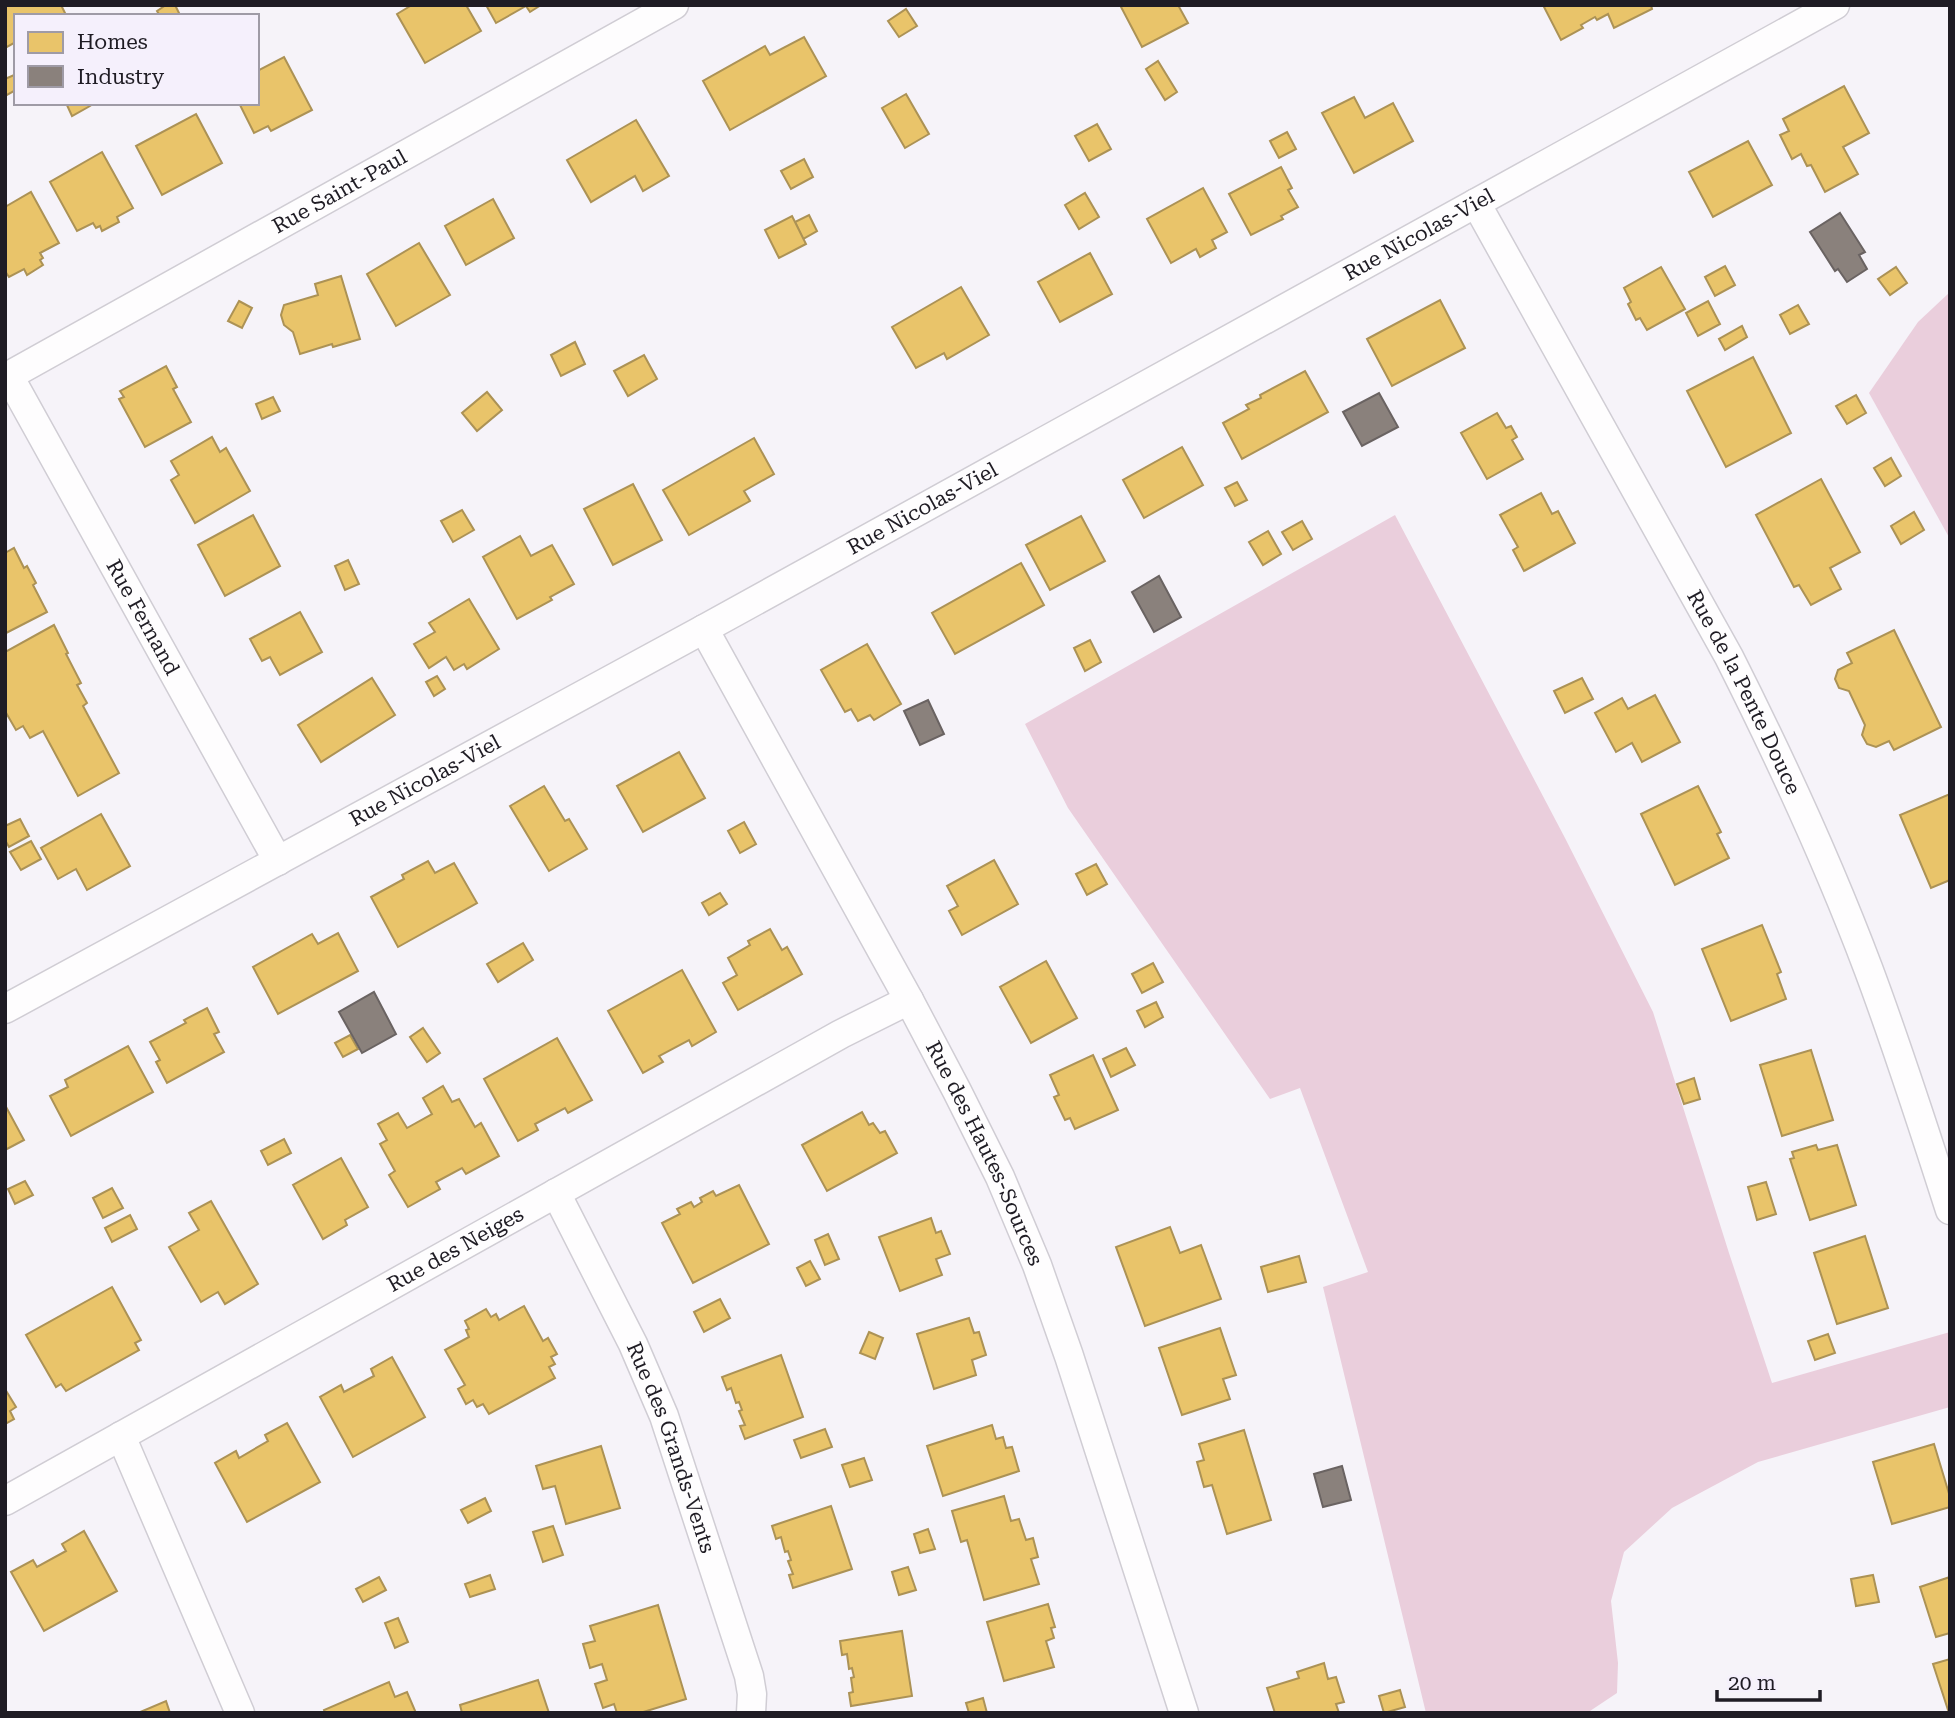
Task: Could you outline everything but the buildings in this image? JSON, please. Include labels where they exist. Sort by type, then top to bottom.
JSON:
[{"type":"street","name":"Rue Saint-Paul","points":[[7,377],[674,5]]},
{"type":"street","name":"Rue Nicolas-Viel","points":[[5,1009],[704,629],[1835,5]]},
{"type":"street","name":"Rue de la Pente Douce","points":[[1476,202],[1730,657],[1767,733],[1868,967],[1950,1210]]},
{"type":"street","name":"Rue Fernand","points":[[7,377],[278,861]]},
{"type":"street","name":"Rue des Hautes-Sources","points":[[704,629],[909,1000],[1000,1177],[1037,1265],[1069,1356],[1184,1713]]},
{"type":"street","name":"Rue des Neiges","points":[[5,1501],[841,1034],[909,1000]]},
{"type":"street","name":"Rue des Grands-Vents","points":[[556,1193],[638,1355],[664,1416],[749,1676],[751,1713]]},
{"type":"street","points":[[121,1436],[240,1713]]},
{"type":"shaded area","points":[[1950,292],[1950,539],[1869,393],[1918,322]]},
{"type":"shaded area","points":[[1395,515],[1653,1012],[1772,1383],[1950,1332],[1950,1407],[1758,1462],[1672,1508],[1624,1552],[1611,1601],[1618,1663],[1617,1693],[1587,1713],[1426,1713],[1323,1287],[1368,1272],[1300,1088],[1270,1099],[1068,808],[1025,724]]}]
